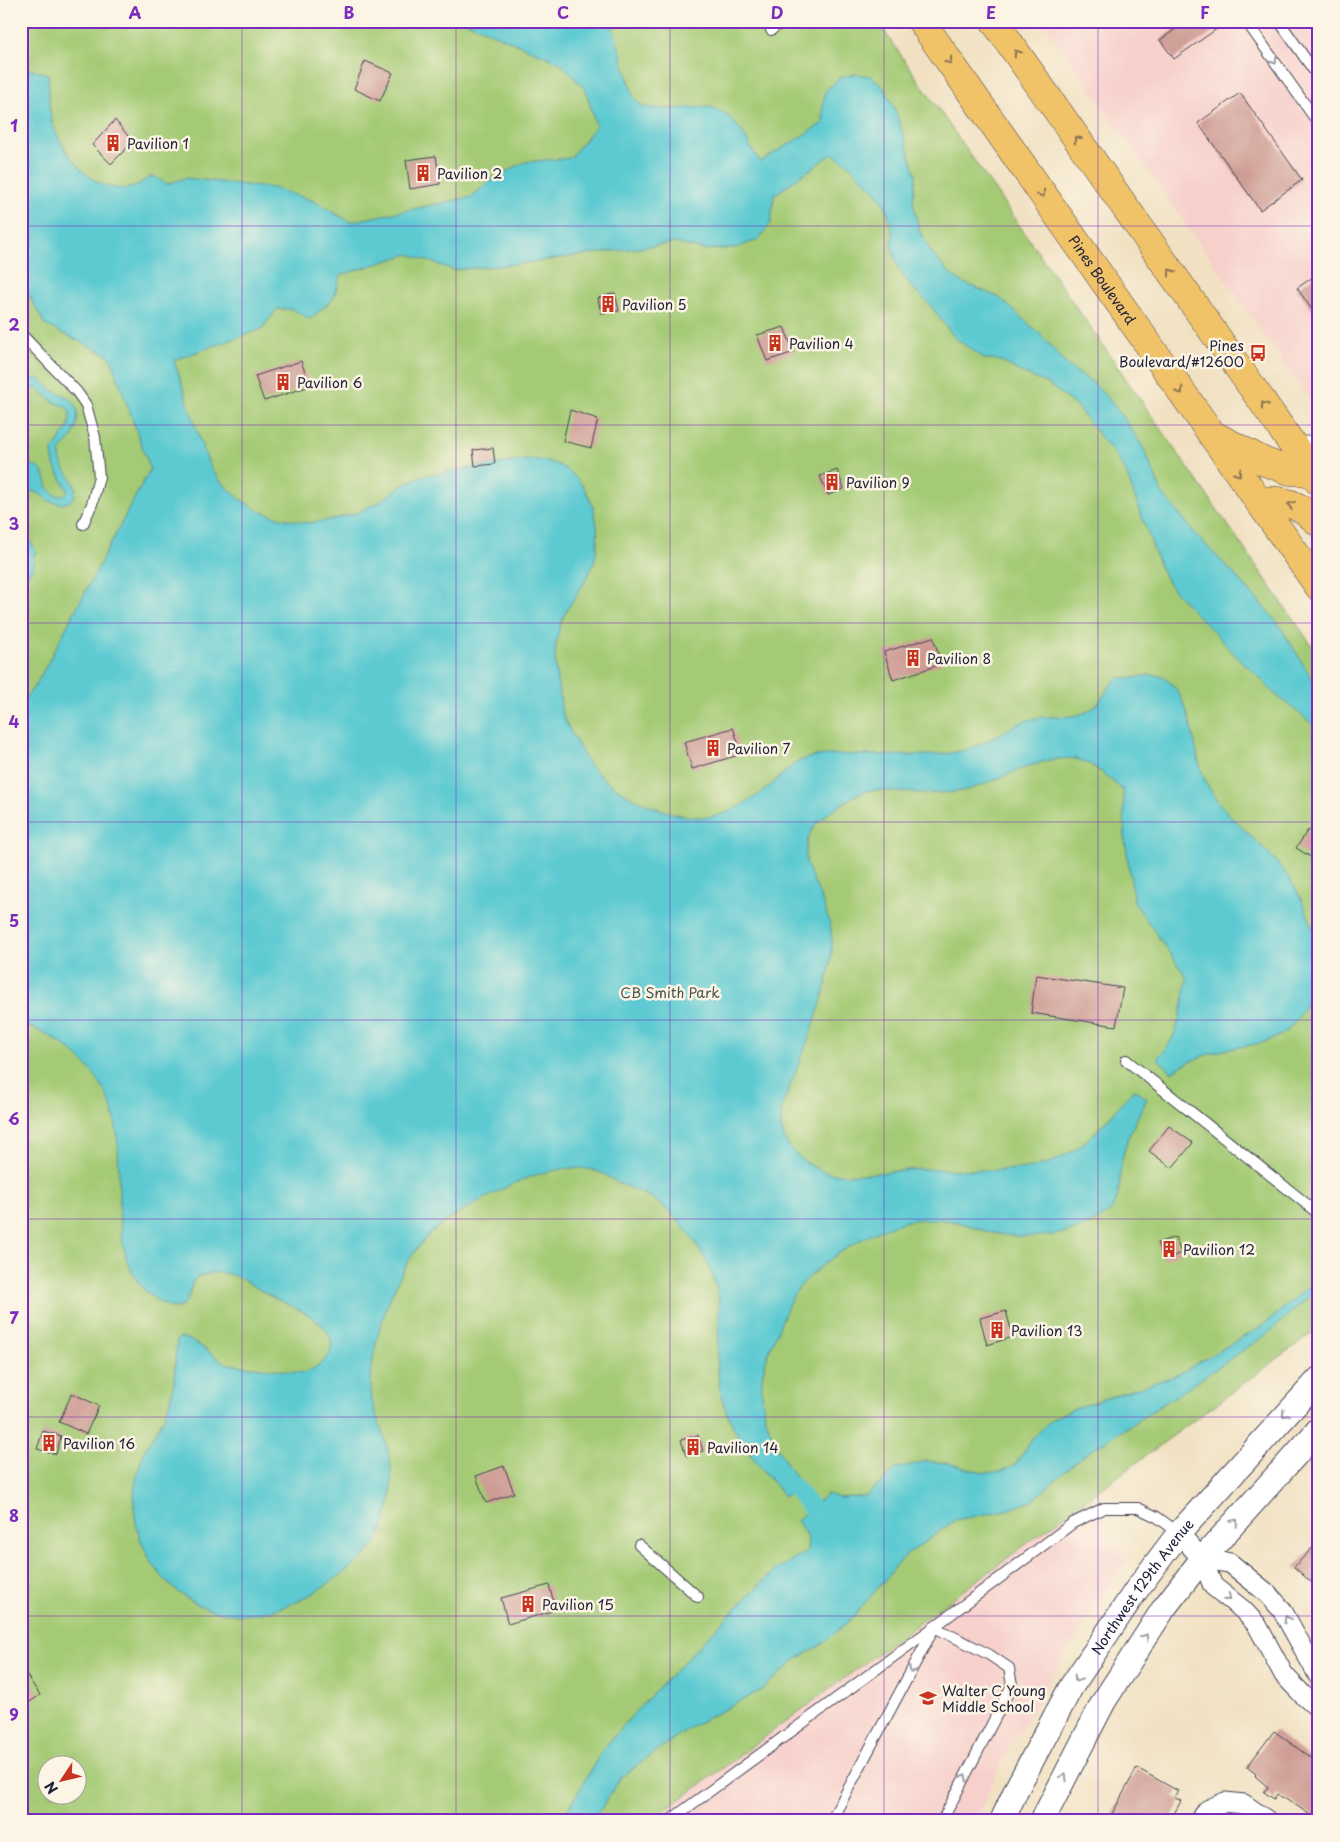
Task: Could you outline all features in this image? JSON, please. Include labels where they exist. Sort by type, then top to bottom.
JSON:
[{"type":"highway","name":"Pines Boulevard","points":[[921,21],[1319,587]]},
{"type":"highway","points":[[994,21],[1292,445],[1316,474]]},
{"type":"highway","points":[[1210,433],[1265,462],[1290,471],[1316,474]]},
{"type":"highway","points":[[1259,502],[1273,499],[1291,504],[1311,515],[1319,523]]},
{"type":"street","name":"Northwest 129th Avenue","points":[[1002,1821],[1017,1788],[1071,1687],[1137,1589],[1179,1533],[1319,1379]]},
{"type":"street","points":[[1042,1821],[1104,1701],[1164,1608],[1202,1559],[1319,1429]]},
{"type":"street","points":[[1179,1533],[1202,1559],[1214,1586],[1243,1610],[1257,1626],[1284,1675],[1319,1709]]},
{"type":"street","points":[[1202,1559],[1230,1563],[1268,1594],[1282,1610],[1319,1677]]},
{"type":"street","points":[[1275,1661],[1301,1647]]},
{"type":"street","points":[[1200,1821],[1207,1810],[1225,1802],[1244,1804],[1268,1821]]},
{"type":"lane","points":[[771,30],[783,21]]},
{"type":"lane","points":[[1246,21],[1319,124]]},
{"type":"lane","points":[[1278,21],[1319,78]]},
{"type":"lane","points":[[21,334],[77,392],[86,405],[95,437],[100,477],[92,504],[83,524]]},
{"type":"lane","points":[[1292,445],[1319,439]]},
{"type":"lane","points":[[1126,1060],[1319,1214]]},
{"type":"lane","points":[[669,1821],[1073,1524],[1104,1508],[1138,1508],[1157,1517],[1179,1533]]},
{"type":"lane","points":[[639,1545],[698,1597]]},
{"type":"lane","points":[[834,1818],[934,1627]]},
{"type":"lane","points":[[934,1627],[988,1654],[1009,1668],[1012,1685],[942,1821]]},
{"type":"shaded area","points":[[1042,21],[1319,21],[1319,412]]},
{"type":"shaded area","name":"Walter C Young Middle School","points":[[1083,1501],[1126,1560],[1072,1643],[1006,1753],[976,1821],[651,1821]]},
{"type":"green space","name":"CB Smith Park","points":[[21,21],[877,21],[1319,656],[1319,1328],[651,1821],[21,1821]]},
{"type":"water","points":[[464,21],[607,21],[612,24],[634,98],[643,107],[662,109],[712,107],[727,115],[741,130],[760,162],[823,123],[825,91],[841,77],[856,74],[871,76],[884,88],[895,109],[916,174],[913,202],[919,230],[931,252],[950,274],[964,283],[1000,298],[1041,335],[1068,366],[1093,383],[1108,398],[1128,424],[1145,451],[1162,493],[1198,537],[1278,623],[1319,690],[1319,731],[1270,690],[1169,584],[1160,567],[1126,473],[1116,456],[1077,407],[1048,384],[1022,373],[1001,361],[985,359],[955,338],[930,305],[911,286],[899,270],[891,246],[893,234],[887,209],[877,193],[847,163],[832,154],[774,195],[771,223],[758,240],[735,248],[705,250],[674,243],[517,264],[454,270],[408,254],[341,275],[333,299],[310,319],[292,309],[277,309],[262,329],[174,360],[204,452],[211,468],[221,482],[240,499],[259,511],[281,518],[308,523],[330,520],[356,513],[379,502],[400,487],[421,476],[524,460],[538,460],[556,464],[570,473],[582,485],[590,500],[596,518],[597,536],[596,553],[591,570],[563,617],[556,643],[555,660],[563,715],[588,763],[605,780],[619,790],[654,808],[692,817],[709,817],[725,813],[741,805],[770,786],[798,762],[805,759],[830,755],[946,754],[979,745],[1027,720],[1084,713],[1098,703],[1118,678],[1150,675],[1162,677],[1175,687],[1187,711],[1205,780],[1217,801],[1276,861],[1298,893],[1315,936],[1318,950],[1317,972],[1304,1008],[1285,1032],[1272,1040],[1203,1056],[1184,1064],[1172,1072],[1157,1058],[1165,1050],[1175,1032],[1179,1021],[1187,978],[1134,902],[1125,839],[1123,790],[1089,764],[1076,759],[1063,758],[1036,764],[961,791],[925,793],[875,790],[855,796],[820,820],[814,826],[807,842],[806,862],[827,913],[832,949],[829,971],[816,1019],[782,1106],[782,1129],[791,1149],[808,1164],[829,1173],[866,1174],[928,1169],[1022,1169],[1049,1163],[1075,1150],[1096,1132],[1134,1089],[1147,1099],[1133,1126],[1125,1148],[1121,1163],[1119,1189],[1115,1204],[1110,1211],[1091,1224],[1078,1229],[1064,1233],[1035,1236],[993,1233],[948,1220],[925,1219],[908,1221],[878,1231],[862,1239],[816,1270],[795,1293],[763,1370],[763,1405],[769,1429],[799,1482],[785,1497],[741,1441],[728,1416],[718,1377],[719,1304],[716,1289],[704,1257],[684,1227],[659,1203],[646,1195],[620,1184],[602,1173],[589,1169],[561,1169],[518,1182],[451,1218],[428,1236],[404,1269],[393,1290],[378,1337],[371,1381],[373,1406],[390,1459],[391,1471],[389,1509],[386,1521],[375,1543],[355,1564],[323,1587],[305,1597],[286,1606],[266,1612],[233,1614],[212,1610],[193,1602],[176,1590],[161,1575],[149,1557],[140,1538],[135,1517],[134,1500],[137,1473],[146,1448],[162,1422],[169,1405],[174,1381],[177,1341],[179,1338],[190,1340],[228,1364],[303,1373],[316,1367],[327,1358],[331,1349],[331,1339],[320,1323],[311,1317],[230,1274],[218,1272],[197,1277],[192,1284],[185,1303],[176,1308],[158,1301],[140,1285],[128,1264],[122,1239],[117,1132],[112,1109],[106,1094],[88,1067],[64,1045],[36,1029],[21,1024],[21,703],[36,685],[150,469],[110,356],[45,325],[21,280],[21,67],[48,74],[50,112],[59,139],[77,165],[101,184],[115,188],[129,188],[153,176],[167,184],[185,178],[273,188],[314,201],[350,222],[471,197],[494,178],[525,162],[570,158],[596,126],[586,90],[560,63]]},
{"type":"water","points":[[31,379],[40,379],[53,391],[69,398],[76,407],[78,417],[74,432],[71,439],[62,449],[60,458],[76,488],[74,497],[69,502],[62,504],[49,501],[40,494],[28,490],[26,492],[21,488],[21,449],[26,462],[38,467],[44,474],[48,487],[53,493],[58,496],[66,494],[68,491],[54,465],[52,451],[69,426],[70,412],[66,407],[52,401],[37,388],[28,390],[21,396],[21,383]]},
{"type":"water","points":[[21,540],[28,543],[31,542],[37,553],[34,554],[33,568],[21,582]]},
{"type":"water","points":[[1319,1277],[1319,1288],[1266,1335],[1081,1457],[1032,1501],[1007,1510],[955,1520],[904,1557],[854,1616],[824,1643],[797,1659],[760,1691],[690,1727],[621,1777],[601,1809],[591,1821],[560,1821],[603,1749],[639,1708],[774,1571],[807,1552],[808,1539],[797,1520],[827,1494],[839,1498],[866,1496],[896,1469],[925,1461],[947,1463],[984,1473],[1002,1471],[1016,1464],[1033,1438],[1052,1419],[1073,1409],[1177,1375],[1264,1325]]},
{"type":"building","points":[[1187,21],[1228,21],[1174,59],[1160,40]]},
{"type":"building","points":[[365,61],[393,73],[380,101],[354,89]]},
{"type":"building","points":[[1240,93],[1302,180],[1260,210],[1198,123]]},
{"type":"building","name":"Pavilion 1","points":[[115,120],[133,142],[111,164],[92,145]]},
{"type":"building","name":"Pavilion 2","points":[[436,156],[440,184],[410,189],[406,160]]},
{"type":"building","points":[[1319,273],[1319,320],[1297,288]]},
{"type":"building","name":"Pavilion 5","points":[[615,293],[619,311],[601,313],[598,298]]},
{"type":"building","name":"Pavilion 4","points":[[784,327],[794,352],[767,361],[757,335]]},
{"type":"building","name":"Pavilion 6","points":[[301,361],[310,386],[264,401],[255,376]]},
{"type":"building","points":[[570,410],[598,419],[591,448],[563,441]]},
{"type":"building","points":[[493,448],[495,464],[475,466],[473,450]]},
{"type":"building","name":"Pavilion 9","points":[[837,470],[844,489],[828,495],[820,476]]},
{"type":"building","name":"Pavilion 8","points":[[933,637],[942,664],[893,680],[884,652]]},
{"type":"building","name":"Pavilion 7","points":[[733,728],[742,754],[692,769],[684,742]]},
{"type":"building","points":[[1308,830],[1319,837],[1319,862],[1296,848]]},
{"type":"building","points":[[1036,975],[1123,988],[1116,1026],[1031,1013]]},
{"type":"building","points":[[1169,1126],[1193,1143],[1172,1168],[1149,1151]]},
{"type":"building","name":"Pavilion 12","points":[[1175,1237],[1181,1253],[1164,1260],[1157,1243]]},
{"type":"building","name":"Pavilion 13","points":[[1006,1311],[1013,1337],[987,1345],[980,1318]]},
{"type":"building","points":[[72,1393],[99,1406],[86,1434],[59,1422]]},
{"type":"building","name":"Pavilion 16","points":[[43,1431],[61,1436],[56,1454],[37,1449]]},
{"type":"building","name":"Pavilion 14","points":[[698,1435],[703,1451],[686,1456],[681,1440]]},
{"type":"building","points":[[504,1466],[514,1493],[486,1503],[476,1476]]},
{"type":"building","points":[[1319,1541],[1319,1589],[1294,1567]]},
{"type":"building","name":"Pavilion 15","points":[[549,1585],[556,1610],[508,1624],[501,1598]]},
{"type":"building","points":[[21,1667],[40,1695],[21,1708]]},
{"type":"building","points":[[1274,1731],[1319,1764],[1319,1821],[1284,1797],[1277,1794],[1274,1799],[1264,1792],[1268,1787],[1247,1767]]},
{"type":"building","points":[[1137,1768],[1178,1791],[1174,1797],[1181,1801],[1170,1821],[1108,1821]]},
{"type":"waterway","points":[[794,1487],[811,1508]]},
{"type":"place","name":"Pavilion 1","points":[[113,143]]},
{"type":"place","name":"Pavilion 2","points":[[423,173]]},
{"type":"place","name":"Pavilion 5","points":[[608,304]]},
{"type":"place","name":"Pavilion 4","points":[[775,343]]},
{"type":"place","name":"Pines Boulevard/#12600","points":[[1258,353]]},
{"type":"place","name":"Pavilion 6","points":[[283,382]]},
{"type":"place","name":"Pavilion 9","points":[[832,482]]},
{"type":"place","name":"Pavilion 8","points":[[913,658]]},
{"type":"place","name":"Pavilion 7","points":[[713,748]]},
{"type":"place","name":"Pavilion 12","points":[[1169,1249]]},
{"type":"place","name":"Pavilion 13","points":[[997,1330]]},
{"type":"place","name":"Pavilion 16","points":[[49,1443]]},
{"type":"place","name":"Pavilion 14","points":[[693,1447]]},
{"type":"place","name":"Pavilion 15","points":[[528,1604]]},
{"type":"place","name":"Walter C Young Middle School","points":[[928,1698]]}]
